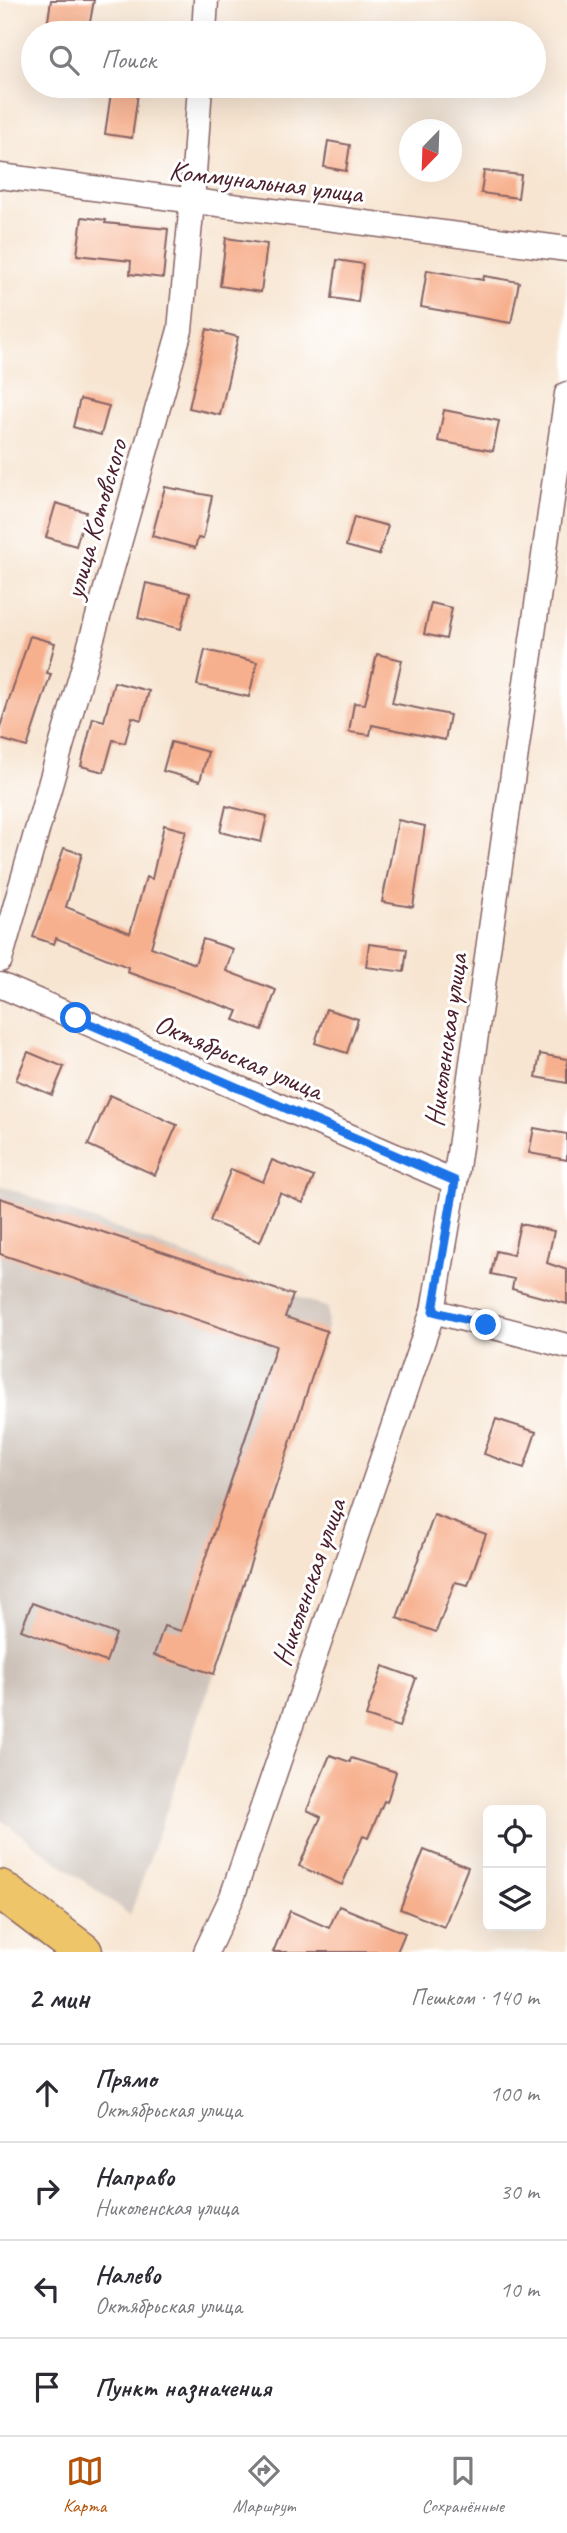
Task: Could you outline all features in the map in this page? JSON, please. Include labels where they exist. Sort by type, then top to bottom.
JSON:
[{"type":"main road","points":[[0,1889],[83,1952]]},
{"type":"street","points":[[205,21],[206,0]]},
{"type":"street","name":"улица Котовского","points":[[0,960],[180,330],[199,98]]},
{"type":"street","name":"Коммунальная улица","points":[[0,176],[567,249]]},
{"type":"street","name":"Николенская улица","points":[[206,1952],[232,1896],[433,1311],[455,1181],[567,394]]},
{"type":"street","name":"Октябрьская улица","points":[[0,985],[455,1181]]},
{"type":"street","points":[[433,1311],[567,1346]]},
{"type":"shaded area","points":[[0,1185],[328,1308],[327,1331],[214,1674],[130,1915],[0,1819]]},
{"type":"building","points":[[51,0],[94,0],[90,21],[48,21]]},
{"type":"building","points":[[110,98],[137,98],[132,138],[105,134]]},
{"type":"building","points":[[328,141],[350,145],[346,171],[324,167]]},
{"type":"building","points":[[484,171],[521,175],[518,198],[481,193]]},
{"type":"building","points":[[82,217],[106,220],[105,223],[168,229],[163,278],[130,274],[131,261],[77,255]]},
{"type":"building","points":[[226,238],[267,244],[261,292],[220,286]]},
{"type":"building","points":[[337,260],[363,264],[358,302],[332,298]]},
{"type":"building","points":[[427,270],[483,280],[484,276],[519,282],[511,323],[421,307]]},
{"type":"building","points":[[207,329],[238,337],[220,415],[189,408]]},
{"type":"building","points":[[80,399],[109,406],[101,435],[73,427]]},
{"type":"building","points":[[444,410],[499,421],[493,451],[438,441]]},
{"type":"building","points":[[165,487],[212,496],[203,539],[198,538],[195,548],[152,536]]},
{"type":"building","points":[[56,503],[86,512],[76,546],[46,537]]},
{"type":"building","points":[[354,517],[388,526],[379,555],[346,546]]},
{"type":"building","points":[[146,583],[190,593],[181,629],[138,618]]},
{"type":"building","points":[[431,603],[452,608],[446,639],[424,634]]},
{"type":"building","points":[[30,636],[55,643],[47,673],[51,674],[27,747],[0,739],[0,727]]},
{"type":"building","points":[[205,650],[257,662],[249,697],[197,685]]},
{"type":"building","points":[[377,654],[402,660],[392,703],[450,715],[445,740],[372,725],[370,735],[349,732],[354,703],[365,704]]},
{"type":"building","points":[[114,682],[149,691],[141,720],[132,717],[125,743],[113,740],[104,772],[81,766],[93,718],[104,721]]},
{"type":"building","points":[[171,742],[208,752],[200,781],[163,771]]},
{"type":"building","points":[[226,806],[267,816],[261,842],[220,832]]},
{"type":"building","points":[[398,820],[425,826],[413,907],[382,902]]},
{"type":"building","points":[[164,825],[186,831],[151,947],[195,964],[203,939],[233,949],[226,971],[276,990],[262,1030],[234,1020],[238,1011],[127,972],[128,967],[56,938],[54,944],[33,937],[64,848],[82,854],[66,907],[130,933],[146,877],[152,879]]},
{"type":"building","points":[[369,944],[407,949],[404,972],[366,967]]},
{"type":"building","points":[[326,1009],[358,1019],[347,1053],[315,1043]]},
{"type":"building","points":[[28,1052],[64,1067],[52,1095],[16,1080]]},
{"type":"building","points":[[540,1054],[567,1059],[567,1083],[536,1077]]},
{"type":"building","points":[[110,1095],[177,1125],[155,1175],[88,1145]]},
{"type":"building","points":[[534,1128],[567,1134],[567,1160],[529,1153]]},
{"type":"building","points":[[272,1160],[314,1177],[303,1203],[280,1193],[260,1242],[210,1221],[231,1169],[263,1182]]},
{"type":"building","points":[[0,1198],[293,1295],[285,1317],[327,1331],[214,1674],[154,1655],[164,1626],[181,1631],[276,1346],[0,1254]]},
{"type":"building","points":[[520,1224],[554,1231],[547,1263],[567,1270],[567,1304],[512,1289],[514,1279],[491,1274],[496,1251],[513,1255]]},
{"type":"building","points":[[496,1419],[536,1432],[524,1468],[484,1454]]},
{"type":"building","points":[[434,1515],[486,1534],[468,1585],[455,1582],[436,1632],[397,1618]]},
{"type":"building","points":[[32,1603],[116,1634],[106,1662],[21,1630]]},
{"type":"building","points":[[383,1666],[416,1678],[399,1727],[366,1716]]},
{"type":"building","points":[[330,1755],[350,1762],[351,1758],[396,1772],[387,1802],[384,1801],[368,1838],[363,1836],[342,1885],[299,1866],[321,1817],[307,1810]]},
{"type":"building","points":[[424,1850],[468,1867],[444,1927],[400,1909]]},
{"type":"building","points":[[339,1906],[405,1933],[397,1952],[273,1952],[290,1911],[329,1928]]},
{"type":"route","points":[[76,1018],[455,1181],[433,1311],[486,1325]]}]
